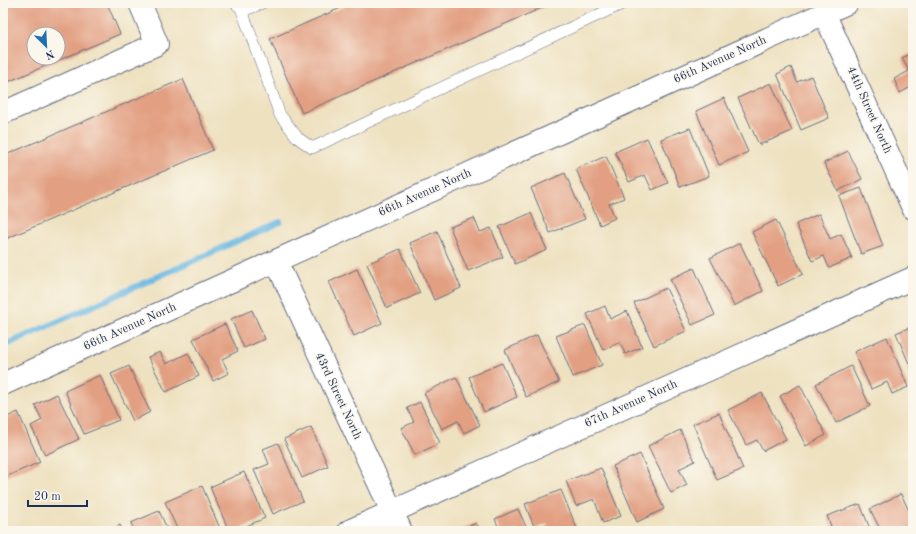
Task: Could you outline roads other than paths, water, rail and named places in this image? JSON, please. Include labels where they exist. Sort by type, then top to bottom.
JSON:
[{"type":"street","points":[[3,113],[157,44],[140,3]]},
{"type":"street","name":"66th Avenue North","points":[[3,384],[847,3]]},
{"type":"street","name":"44th Street North","points":[[824,13],[913,208]]},
{"type":"street","name":"43rd Street North","points":[[276,261],[396,522]]},
{"type":"street","name":"67th Avenue North","points":[[349,531],[396,522],[913,278]]},
{"type":"lane","points":[[238,6],[247,10],[262,3]]},
{"type":"lane","points":[[238,6],[280,115],[298,138],[312,148],[624,3]]},
{"type":"waterway","points":[[3,346],[280,222]]}]
